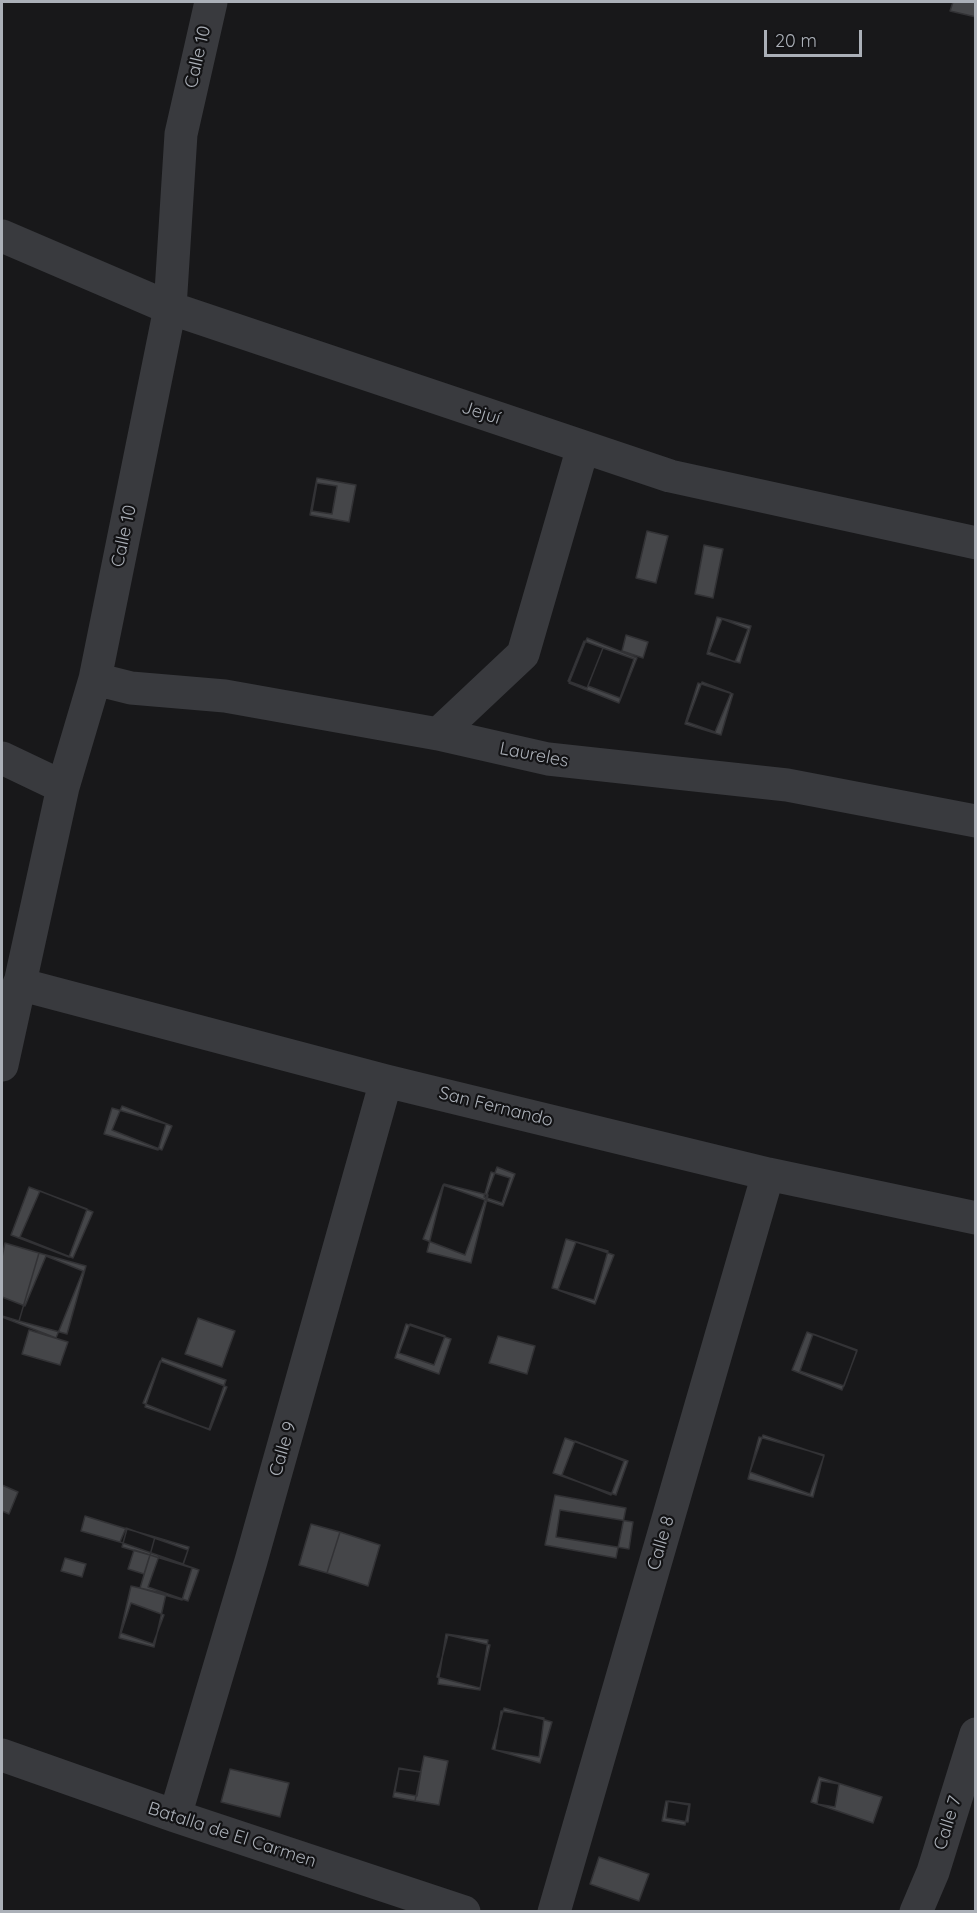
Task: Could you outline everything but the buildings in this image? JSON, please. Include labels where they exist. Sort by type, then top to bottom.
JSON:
[{"type":"street","name":"Calle 10","points":[[2,1065],[63,787],[95,680],[170,308],[181,134],[211,2]]},
{"type":"street","name":"Jejuí","points":[[2,236],[170,308],[670,476],[975,543]]},
{"type":"street","points":[[438,734],[523,654],[583,447]]},
{"type":"street","name":"Laureles","points":[[95,680],[131,688],[225,696],[438,734],[548,759],[786,785],[975,821]]},
{"type":"street","points":[[2,758],[63,787]]},
{"type":"street","name":"San Fernando","points":[[20,984],[386,1081],[768,1174],[975,1218]]},
{"type":"street","name":"Calle 9","points":[[175,1816],[251,1561],[386,1081]]},
{"type":"street","name":"Calle 8","points":[[554,1911],[768,1174]]},
{"type":"street","name":"Calle 7","points":[[916,1911],[933,1872],[975,1734]]},
{"type":"street","name":"Batalla de El Carmen","points":[[2,1755],[175,1816],[464,1911]]}]
